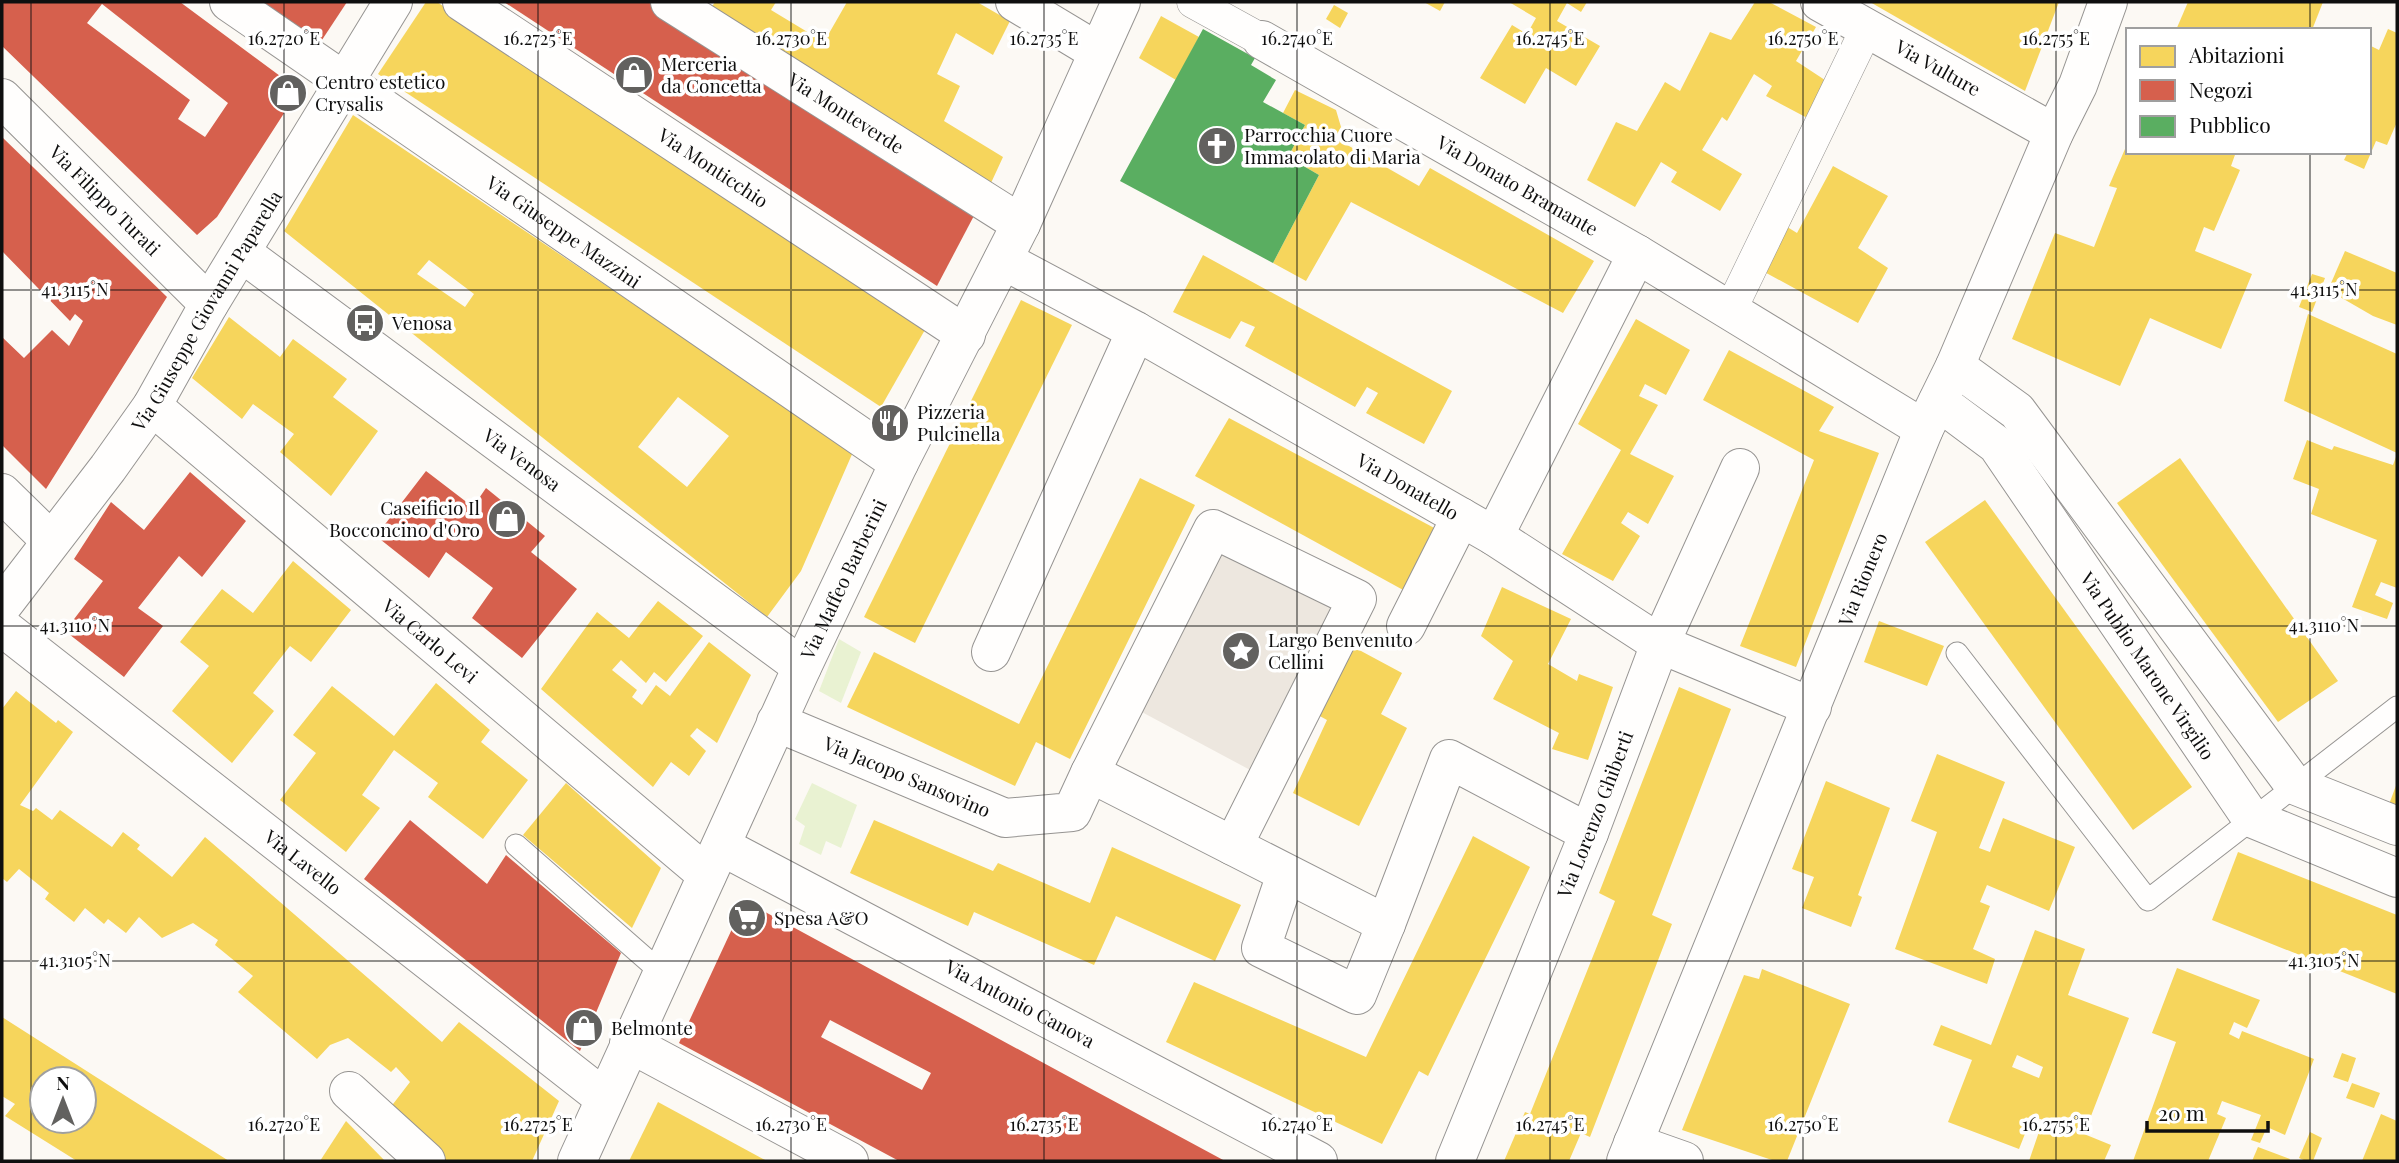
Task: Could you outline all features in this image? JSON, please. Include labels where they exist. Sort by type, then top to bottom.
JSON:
[{"type":"street","name":"Via Giuseppe Mazzini","points":[[229,2],[899,463]]},
{"type":"street","name":"Via Giuseppe Giovanni Paparella","points":[[2,606],[152,406],[209,304],[393,2]]},
{"type":"street","name":"Via Monticchio","points":[[462,2],[966,335]]},
{"type":"street","name":"Via Monteverde","points":[[670,2],[1021,224]]},
{"type":"street","points":[[1015,2],[1098,52]]},
{"type":"street","name":"Via Maffeo Barberini","points":[[577,1161],[776,722],[899,463],[1021,224],[1121,2]]},
{"type":"street","name":"Via Donato Bramante","points":[[1193,2],[1637,254],[1730,311],[1931,415]]},
{"type":"street","name":"Via Vulture","points":[[1820,2],[2054,133]]},
{"type":"street","name":"Via Rionero","points":[[1630,1152],[1931,415],[1955,366],[2054,133],[2078,85],[2108,2]]},
{"type":"street","points":[[1730,311],[1867,28]]},
{"type":"street","name":"Via Filippo Turati","points":[[2,98],[209,304]]},
{"type":"street","name":"Via Venosa","points":[[242,253],[802,667]]},
{"type":"street","points":[[1494,536],[1637,254]]},
{"type":"street","name":"Via Donatello","points":[[1003,260],[1136,331],[1494,536],[1660,644],[1812,707]]},
{"type":"street","points":[[991,652],[1136,331]]},
{"type":"street","points":[[1955,366],[2018,411],[2294,785],[2397,826]]},
{"type":"street","name":"Via Carlo Levi","points":[[152,406],[714,861]]},
{"type":"street","name":"Via Publio Marone Virgilio","points":[[1931,415],[1997,445],[2251,818]]},
{"type":"street","name":"Via Lorenzo Ghiberti","points":[[1455,1161],[1589,833],[1660,644],[1740,468]]},
{"type":"street","points":[[2,493],[51,541]]},
{"type":"street","points":[[1406,626],[1461,517]]},
{"type":"street","points":[[1233,846],[1357,599],[1213,529],[1090,773],[1286,874],[1386,924]]},
{"type":"street","name":"Via Lavello","points":[[2,627],[604,1098]]},
{"type":"street","name":"Via Jacopo Sansovino","points":[[776,722],[1005,818],[1072,811],[1090,773]]},
{"type":"street","points":[[1286,874],[1261,948],[1357,995],[1449,758],[1589,833]]},
{"type":"street","points":[[2251,818],[2397,878]]},
{"type":"street","name":"Via Antonio Canova","points":[[714,861],[1318,1161]]},
{"type":"street","points":[[629,1043],[849,1161]]},
{"type":"street","points":[[349,1091],[426,1161]]},
{"type":"street","points":[[1630,1152],[1684,1161]]},
{"type":"lane","points":[[1957,653],[2148,900],[2397,707]]},
{"type":"lane","points":[[516,845],[662,973]]},
{"type":"green space","points":[[839,639],[861,652],[841,703],[819,691]]},
{"type":"green space","points":[[812,783],[857,805],[841,848],[826,841],[821,855],[799,844],[805,826],[795,819]]},
{"type":"shaded area","name":"Largo Benvenuto Cellini","points":[[1213,529],[1357,599],[1267,779],[1125,703]]},
{"type":"building: Abitazioni","points":[[426,2],[437,2],[926,328],[881,407],[378,74]]},
{"type":"building: Abitazioni","points":[[715,2],[776,2],[771,10],[824,42],[847,2],[977,2],[1010,21],[993,55],[956,33],[937,74],[960,86],[944,121],[1003,157],[991,183],[711,8]]},
{"type":"building: Abitazioni","points":[[1424,2],[1445,2],[1440,11]]},
{"type":"building: Abitazioni","points":[[1509,2],[1587,2],[1581,12],[1567,3],[1557,21],[1600,46],[1576,86],[1546,68],[1525,104],[1480,78],[1512,25],[1527,34],[1536,18]]},
{"type":"building: Abitazioni","points":[[1755,2],[1769,2],[1816,27],[1796,61],[1834,86],[1813,121],[1766,96],[1772,86],[1754,74],[1727,121],[1722,117],[1702,150],[1742,174],[1720,211],[1671,182],[1677,172],[1661,162],[1635,207],[1587,180],[1616,122],[1637,131],[1665,82],[1680,91],[1710,32],[1731,40]]},
{"type":"building: Abitazioni","points":[[1870,2],[2059,2],[2025,91]]},
{"type":"building: Abitazioni","points":[[2188,2],[2323,2],[2313,28],[2177,28]]},
{"type":"building: Abitazioni","points":[[1334,5],[1348,13],[1340,28],[1326,19]]},
{"type":"building: Abitazioni","points":[[1161,16],[1199,37],[1176,80],[1139,58]]},
{"type":"building: Abitazioni","points":[[2388,29],[2397,33],[2397,122],[2387,145],[2376,141],[2371,153],[2371,46],[2379,50]]},
{"type":"building: Abitazioni","points":[[1295,90],[1336,110],[1341,127],[1335,138],[1419,186],[1430,168],[1594,261],[1563,313],[1351,202],[1306,281],[1273,263],[1319,175],[1288,157],[1305,125],[1283,113]]},
{"type":"building: Abitazioni","points":[[353,115],[853,452],[801,571],[767,617],[284,231]],"holes":[[[429,260],[474,294],[465,307],[417,274]],[[678,397],[729,436],[687,487],[638,447]]]},
{"type":"building: Abitazioni","points":[[2126,147],[2126,154],[2235,154],[2231,166],[2240,170],[2214,231],[2204,227],[2195,251],[2252,274],[2221,349],[2150,318],[2120,386],[2012,339],[2055,233],[2094,247],[2117,188],[2109,186]]},
{"type":"building: Abitazioni","points":[[2347,154],[2370,154],[2364,169],[2344,160]]},
{"type":"building: Abitazioni","points":[[1833,166],[1888,196],[1858,248],[1888,268],[1858,323],[1759,269],[1784,225],[1797,233]]},
{"type":"building: Abitazioni","points":[[2345,251],[2397,273],[2397,325],[2373,316],[2328,290]]},
{"type":"building: Abitazioni","points":[[1203,255],[1452,391],[1424,444],[1366,413],[1378,393],[1367,387],[1355,407],[1245,346],[1255,327],[1241,321],[1230,339],[1173,312]]},
{"type":"building: Abitazioni","points":[[2312,274],[2325,278],[2312,312],[2299,307]]},
{"type":"building: Abitazioni","points":[[1021,300],[1072,325],[915,643],[864,617]]},
{"type":"building: Abitazioni","points":[[2308,314],[2397,354],[2397,453],[2284,401]]},
{"type":"building: Abitazioni","points":[[229,317],[280,357],[293,339],[347,379],[333,397],[378,431],[331,496],[280,452],[294,434],[253,404],[242,419],[192,378]]},
{"type":"building: Abitazioni","points":[[1636,319],[1690,350],[1666,395],[1645,384],[1639,396],[1658,405],[1630,454],[1674,476],[1648,524],[1628,512],[1621,523],[1640,536],[1613,581],[1562,554],[1621,450],[1578,424]]},
{"type":"building: Abitazioni","points":[[1729,350],[1834,407],[1819,431],[1879,453],[1796,667],[1740,646],[1814,460],[1703,400]]},
{"type":"building: Abitazioni","points":[[1229,418],[1438,530],[1405,591],[1195,476]]},
{"type":"building: Abitazioni","points":[[2307,440],[2332,450],[2334,446],[2393,465],[2397,454],[2397,588],[2381,582],[2375,595],[2393,603],[2387,619],[2352,607],[2377,540],[2311,514],[2319,489],[2293,479]]},
{"type":"building: Abitazioni","points":[[2180,458],[2338,681],[2278,722],[2117,503]]},
{"type":"building: Abitazioni","points":[[1140,478],[1195,505],[1070,759],[1036,742],[1015,786],[847,707],[874,652],[1019,724]]},
{"type":"building: Abitazioni","points":[[1985,500],[2192,787],[2133,830],[1925,542]]},
{"type":"building: Abitazioni","points":[[293,561],[351,610],[311,662],[290,646],[253,693],[274,711],[232,763],[172,711],[209,666],[180,642],[222,589],[253,613]]},
{"type":"building: Abitazioni","points":[[1502,587],[1571,619],[1548,664],[1577,681],[1579,674],[1613,687],[1588,760],[1552,749],[1559,733],[1493,699],[1513,661],[1481,636]]},
{"type":"building: Abitazioni","points":[[658,601],[703,636],[666,682],[654,672],[646,683],[621,660],[612,670],[637,690],[632,697],[642,705],[656,685],[670,696],[709,642],[751,675],[717,743],[697,728],[690,736],[706,751],[689,776],[671,762],[653,787],[541,689],[597,612],[629,638]]},
{"type":"building: Abitazioni","points":[[1879,621],[1944,646],[1927,686],[1864,662]]},
{"type":"building: Abitazioni","points":[[1348,644],[1402,673],[1381,714],[1407,728],[1359,826],[1293,793],[1327,720],[1316,714]]},
{"type":"building: Abitazioni","points":[[436,683],[490,730],[481,742],[528,780],[483,839],[428,797],[438,783],[394,750],[362,795],[380,808],[346,852],[280,800],[316,753],[293,735],[332,686],[394,736]]},
{"type":"building: Abitazioni","points":[[1679,687],[1731,709],[1652,915],[1672,924],[1590,1137],[1581,1133],[1569,1161],[1504,1161],[1525,1112],[1530,1114],[1615,901],[1599,893]]},
{"type":"building: Abitazioni","points":[[16,691],[56,723],[58,720],[73,732],[20,805],[33,811],[36,808],[52,820],[60,810],[112,847],[123,832],[140,845],[137,849],[172,877],[205,837],[442,1042],[459,1022],[559,1101],[532,1161],[446,1161],[390,1108],[410,1082],[396,1067],[391,1072],[348,1038],[330,1045],[317,1059],[238,992],[253,976],[215,945],[218,940],[193,923],[162,938],[139,917],[126,933],[108,919],[104,924],[85,908],[74,922],[45,899],[49,893],[19,869],[7,882],[2,878],[2,709]]},
{"type":"building: Abitazioni","points":[[1937,754],[2005,782],[1979,848],[1990,852],[2003,818],[2075,847],[2049,911],[1987,885],[1980,902],[1990,906],[1973,949],[1995,959],[1987,984],[1895,949],[1937,832],[1911,821]]},
{"type":"building: Abitazioni","points":[[1826,781],[1890,808],[1858,895],[1862,897],[1851,927],[1802,908],[1814,877],[1792,869]]},
{"type":"building: Abitazioni","points":[[566,783],[661,868],[632,928],[523,835]]},
{"type":"building: Abitazioni","points":[[2397,783],[2397,810],[2388,807]]},
{"type":"building: Abitazioni","points":[[874,820],[993,871],[998,863],[1090,903],[1112,847],[1241,905],[1215,961],[1116,916],[1094,965],[974,912],[968,926],[850,873]]},
{"type":"building: Abitazioni","points":[[1473,836],[1530,867],[1428,1076],[1419,1071],[1382,1144],[1166,1042],[1194,982],[1366,1057]]},
{"type":"building: Abitazioni","points":[[2238,852],[2397,915],[2397,994],[2212,920]]},
{"type":"building: Abitazioni","points":[[2035,930],[2085,949],[2068,995],[2129,1018],[2084,1134],[2111,1145],[2104,1161],[2029,1161],[2043,1120],[2032,1116],[2019,1149],[1948,1122],[1972,1060],[1933,1045],[1941,1025],[1991,1045]],"holes":[[[2017,1055],[2043,1067],[2039,1078],[2012,1067]]]},
{"type":"building: Abitazioni","points":[[2177,968],[2260,1000],[2247,1028],[2234,1022],[2229,1034],[2239,1039],[2242,1031],[2314,1059],[2285,1135],[2267,1127],[2260,1143],[2251,1140],[2261,1115],[2222,1101],[2217,1114],[2226,1118],[2208,1161],[2133,1161],[2176,1042],[2152,1033]]},
{"type":"building: Abitazioni","points":[[1762,969],[1850,1004],[1787,1161],[1775,1161],[1682,1130],[1744,975],[1759,979]]},
{"type":"building: Abitazioni","points":[[2,1017],[78,1065],[28,1065],[28,1130],[5,1116],[15,1104],[2,1096]]},
{"type":"building: Abitazioni","points":[[2342,1053],[2356,1058],[2348,1082],[2333,1077]]},
{"type":"building: Abitazioni","points":[[98,1078],[229,1161],[77,1161],[35,1135],[98,1135]]},
{"type":"building: Abitazioni","points":[[2352,1083],[2380,1093],[2374,1108],[2346,1098]]},
{"type":"building: Abitazioni","points":[[658,1102],[767,1161],[629,1161]]},
{"type":"building: Abitazioni","points":[[2381,1114],[2397,1121],[2397,1161],[2362,1161]]},
{"type":"building: Abitazioni","points":[[346,1121],[385,1161],[320,1161]]},
{"type":"building: Abitazioni","points":[[2310,1132],[2322,1138],[2313,1161],[2306,1161],[2299,1158]]},
{"type":"building: Abitazioni","points":[[2258,1147],[2290,1159],[2252,1161]]},
{"type":"building: Negozi","points":[[2,2],[180,2],[299,90],[217,217],[197,235],[2,46]],"holes":[[[102,4],[228,103],[205,137],[178,119],[190,100],[87,23]]]},
{"type":"building: Negozi","points":[[256,2],[347,2],[316,49]]},
{"type":"building: Negozi","points":[[504,2],[648,2],[977,210],[937,286]]},
{"type":"building: Negozi","points":[[2,137],[167,297],[46,489],[2,445],[2,337],[24,358],[52,330],[69,346],[83,321],[75,314],[70,321],[2,251]]},
{"type":"building: Negozi","points":[[426,471],[473,507],[486,488],[545,536],[531,552],[577,589],[522,658],[472,618],[493,588],[446,552],[429,578],[376,536]]},
{"type":"building: Negozi","points":[[190,472],[246,521],[202,577],[179,556],[138,608],[163,626],[124,677],[65,631],[103,581],[74,559],[111,502],[144,530]]},
{"type":"building: Negozi","points":[[410,820],[487,884],[506,855],[621,953],[580,1051],[364,879]]},
{"type":"building: Negozi","points":[[745,901],[1225,1161],[899,1161],[679,1043]],"holes":[[[830,1020],[931,1073],[922,1090],[821,1037]]]},
{"type":"building: Pubblico","name":"Parrocchia Cuore Immacolato di Maria","points":[[1203,29],[1255,58],[1251,65],[1276,80],[1263,102],[1305,125],[1288,157],[1319,175],[1273,263],[1120,181]]},
{"type":"place","name":"Merceria da Concetta","points":[[634,75]]},
{"type":"place","name":"Centro estetico Crysalis","points":[[288,93]]},
{"type":"place","name":"Parrocchia Cuore Immacolato di Maria","points":[[1217,146]]},
{"type":"place","name":"Venosa","points":[[365,323]]},
{"type":"place","name":"Pizzeria Pulcinella","points":[[890,423]]},
{"type":"place","name":"Caseificio Il Bocconcino d'Oro","points":[[507,519]]},
{"type":"place","name":"Largo Benvenuto Cellini","points":[[1241,651]]},
{"type":"place","name":"Spesa A&O","points":[[747,918]]},
{"type":"place","name":"Belmonte","points":[[584,1028]]}]
